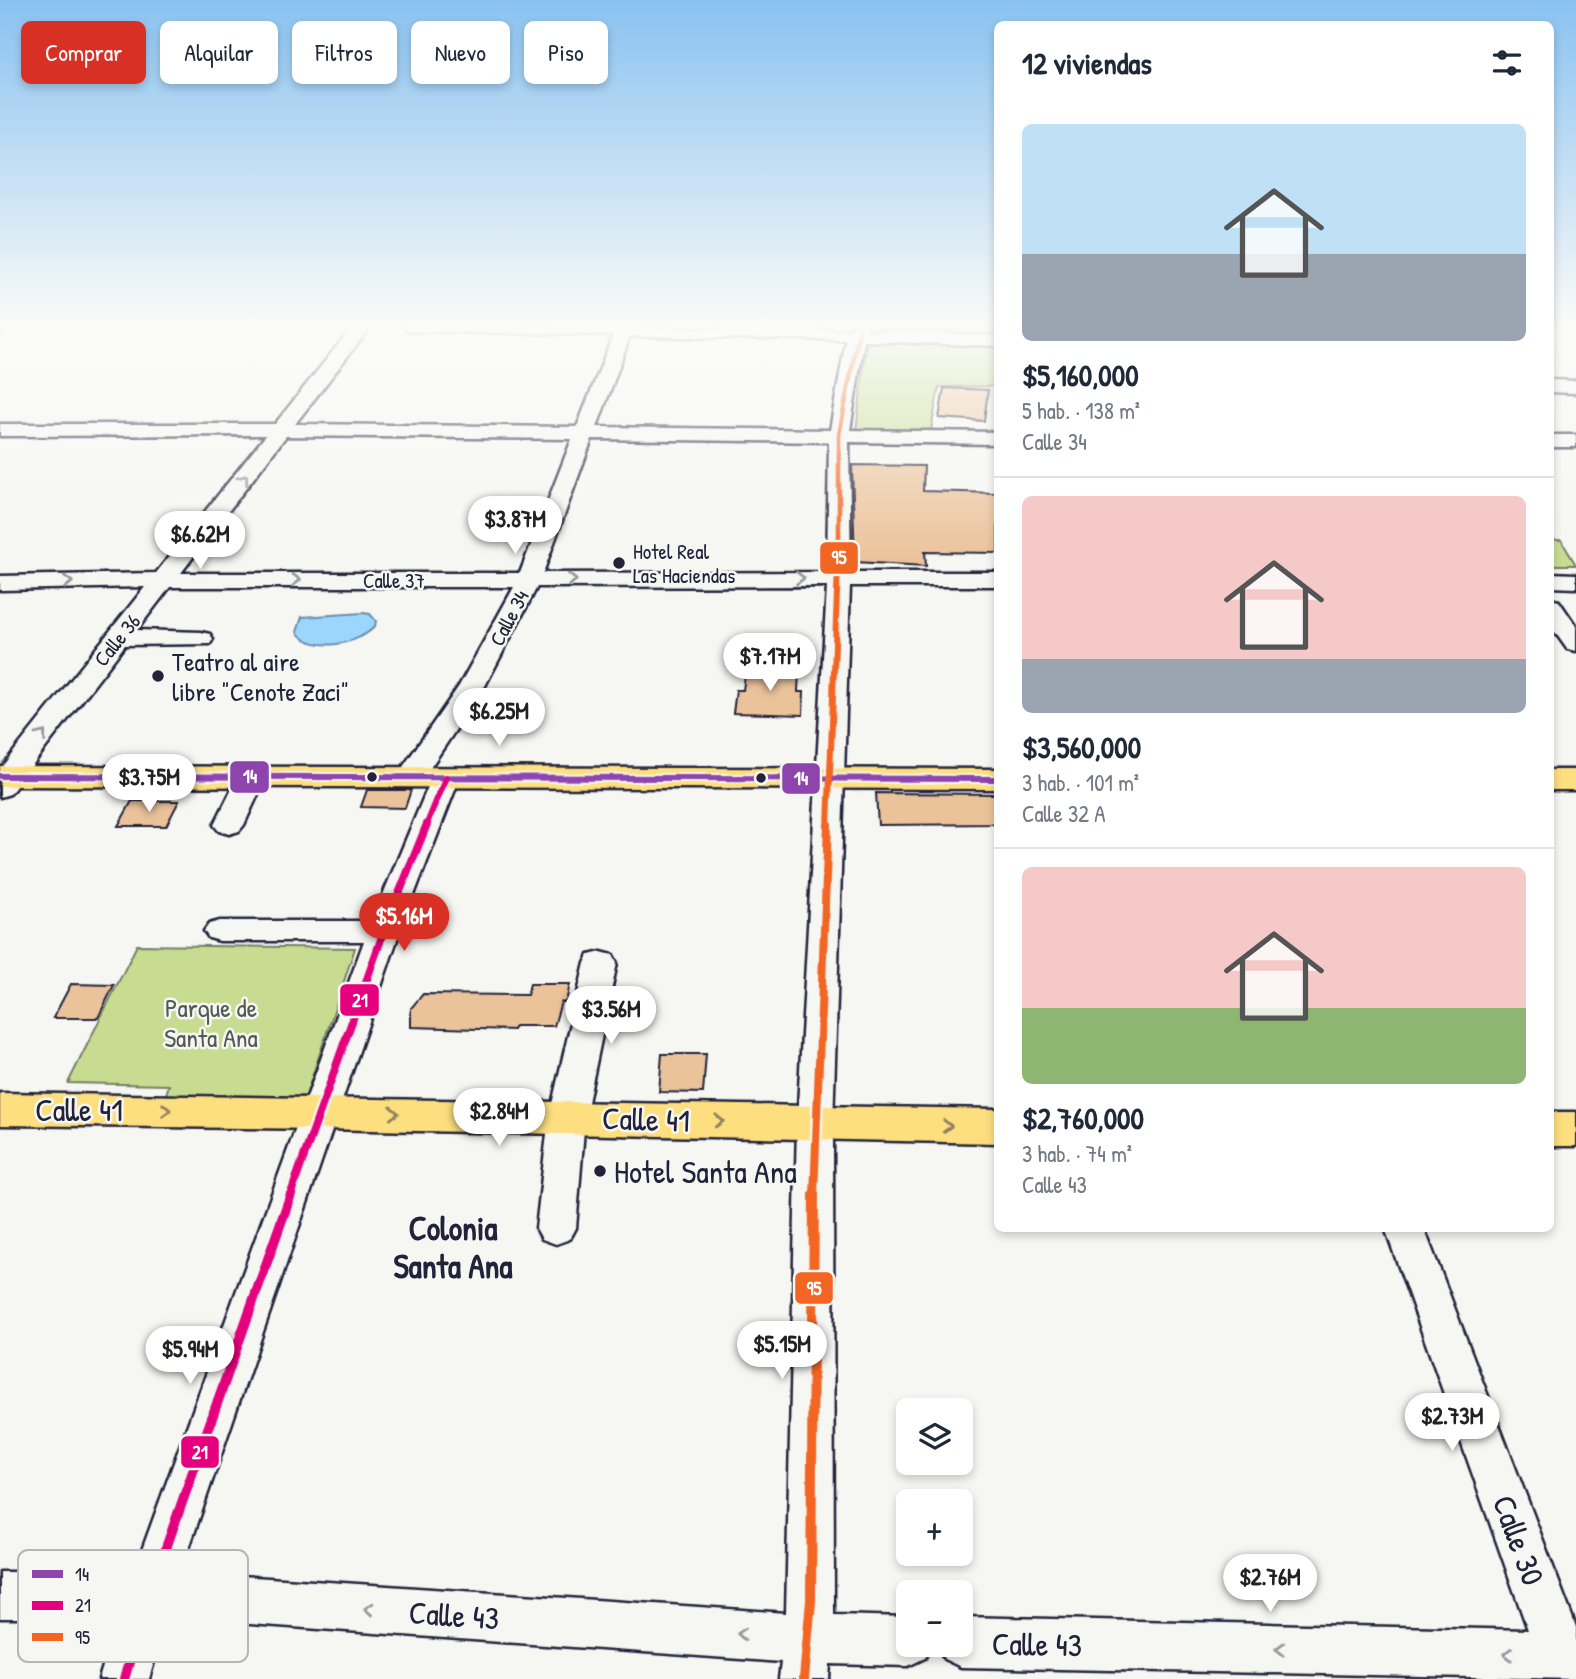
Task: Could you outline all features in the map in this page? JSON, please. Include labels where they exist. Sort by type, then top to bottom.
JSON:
[{"type":"main road","points":[[3,780],[252,777],[994,779]]},
{"type":"main road","points":[[1554,780],[1576,780]]},
{"type":"main road","name":"Calle 41","points":[[0,1109],[321,1112],[994,1126]]},
{"type":"main road","points":[[1554,1129],[1576,1129]]},
{"type":"street","name":"Calle 36","points":[[3,780],[166,580],[302,404]]},
{"type":"street","name":"Calle 34","points":[[410,777],[472,686],[529,580],[595,404]]},
{"type":"street","points":[[806,1659],[811,1601],[815,1124],[839,578],[839,444],[846,404]]},
{"type":"street","points":[[0,430],[584,432],[839,444],[994,456]]},
{"type":"street","points":[[839,444],[994,438]]},
{"type":"street","points":[[1554,441],[1576,441]]},
{"type":"street","name":"Calle 37","points":[[0,583],[166,580],[994,579]]},
{"type":"street","points":[[1554,580],[1576,581]]},
{"type":"street","points":[[1554,612],[1576,644]]},
{"type":"street","points":[[119,638],[201,639]]},
{"type":"street","points":[[229,825],[252,777]]},
{"type":"street","points":[[165,1550],[384,931],[446,778]]},
{"type":"street","points":[[220,931],[384,931]]},
{"type":"street","points":[[556,1228],[567,1117],[601,963]]},
{"type":"street","name":"Calle 30","points":[[1406,1232],[1569,1656]]},
{"type":"street","name":"Calle 43","points":[[0,1595],[18,1595]]},
{"type":"street","name":"Calle 43","points":[[248,1603],[806,1659],[896,1643]]},
{"type":"street","name":"Calle 43","points":[[973,1642],[1569,1656]]},
{"type":"street","points":[[124,1679],[129,1662]]},
{"type":"green space","points":[[859,404],[936,404],[931,430],[923,434],[856,431]]},
{"type":"green space","points":[[1554,540],[1561,540],[1576,565],[1554,565]]},
{"type":"green space","name":"Parque de Santa Ana","points":[[137,945],[355,948],[306,1095],[302,1098],[165,1097],[169,1085],[68,1083]]},
{"type":"water","points":[[370,614],[376,621],[375,626],[359,638],[348,642],[325,645],[314,643],[297,632],[302,617]]},
{"type":"building","points":[[941,404],[986,404],[984,421],[939,418]]},
{"type":"building","points":[[852,465],[924,466],[923,491],[994,493],[994,553],[925,552],[926,566],[855,562]]},
{"type":"building","points":[[746,668],[799,669],[798,692],[804,692],[803,715],[733,713],[736,690],[743,690]]},
{"type":"building","points":[[367,790],[411,790],[405,808],[361,807]]},
{"type":"building","points":[[876,793],[994,794],[994,824],[878,825]]},
{"type":"building","points":[[132,801],[179,801],[166,826],[118,826]]},
{"type":"building","points":[[71,984],[114,985],[98,1018],[53,1018]]},
{"type":"building","points":[[530,984],[570,984],[566,1002],[561,1002],[554,1026],[515,1026],[513,1030],[411,1027],[411,1008],[423,994],[527,995]]},
{"type":"building","points":[[662,1054],[706,1054],[703,1093],[659,1092]]},
{"type":"transit line","name":"95","points":[[804,1679],[811,1601],[815,1124],[839,578],[839,435],[844,404]]},
{"type":"transit line","name":"14","points":[[0,776],[994,779]]},
{"type":"transit line","name":"21","points":[[165,1550],[384,931],[446,777]]},
{"type":"transit line","name":"21","points":[[124,1679],[129,1662]]},
{"type":"place","name":"Hotel Real Las Haciendas","points":[[619,563]]},
{"type":"place","name":"Teatro al aire libre \"Cenote Zaci\"","points":[[158,676]]},
{"type":"place","name":"Hotel Santa Ana","points":[[600,1171]]},
{"type":"district","name":"Colonia Santa Ana","points":[[453,1247]]}]
